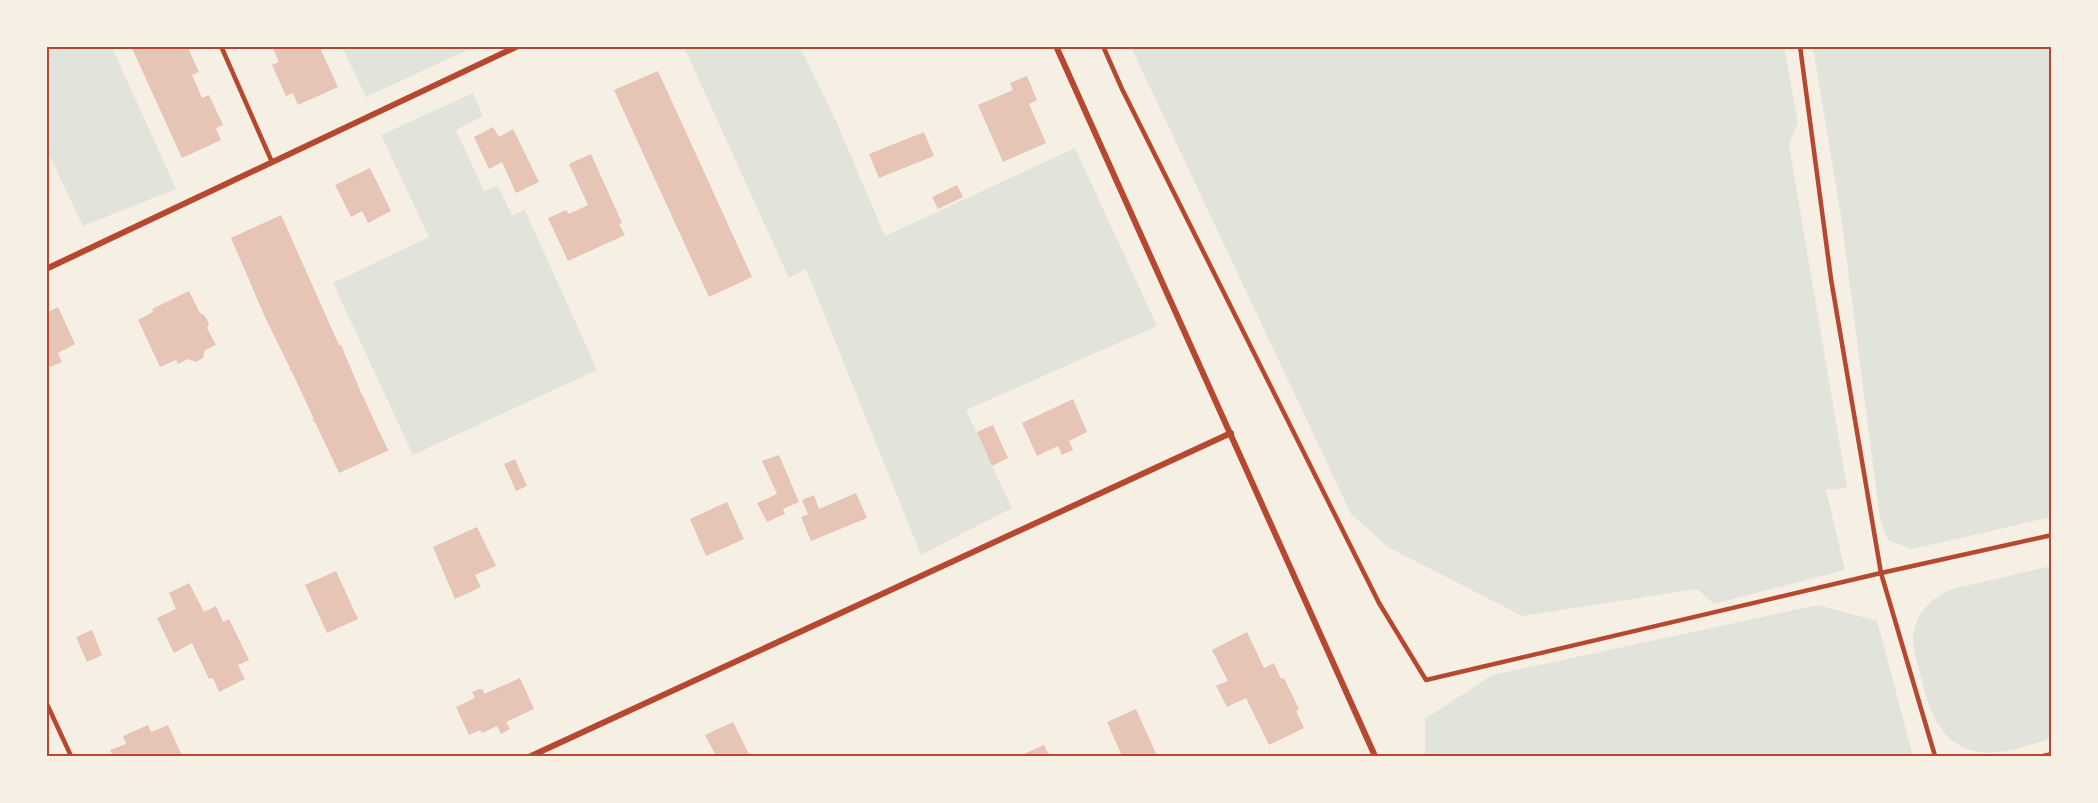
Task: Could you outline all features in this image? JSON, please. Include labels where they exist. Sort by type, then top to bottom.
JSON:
[{"type":"street","points":[[46,269],[518,46]]},
{"type":"street","points":[[1056,46],[1375,756]]},
{"type":"street","points":[[531,756],[1231,433]]},
{"type":"lane","points":[[221,46],[272,162]]},
{"type":"lane","points":[[1103,46],[1379,603],[1426,680],[2052,535]]},
{"type":"lane","points":[[1800,46],[1831,279],[1881,573],[1935,756]]},
{"type":"lane","points":[[46,702],[71,756]]},
{"type":"lane","points":[[2043,756],[2052,754]]},
{"type":"shaded area","points":[[47,46],[112,47],[176,189],[83,226],[47,150]]},
{"type":"shaded area","points":[[342,47],[474,47],[366,97]]},
{"type":"shaded area","points":[[684,47],[800,47],[836,121],[885,236],[1075,148],[1157,326],[966,410],[1012,508],[921,555],[806,269],[789,278]]},
{"type":"shaded area","points":[[1131,47],[1784,47],[1798,123],[1789,144],[1847,488],[1826,490],[1845,570],[1714,604],[1697,589],[1522,616],[1388,547],[1351,514]]},
{"type":"shaded area","points":[[1813,47],[2051,47],[2051,517],[1912,549],[1888,540],[1880,519],[1841,216]]},
{"type":"shaded area","points":[[473,93],[483,116],[456,130],[484,191],[497,185],[512,215],[525,210],[597,370],[413,455],[333,283],[429,237],[381,135]]},
{"type":"shaded area","points":[[2051,566],[2051,739],[2013,750],[1994,752],[1975,751],[1962,747],[1952,740],[1937,723],[1928,701],[1914,646],[1917,620],[1929,604],[1952,589]]},
{"type":"shaded area","points":[[1818,605],[1877,621],[1913,756],[1425,756],[1425,719],[1492,675]]},
{"type":"building","points":[[131,46],[187,46],[199,72],[192,75],[202,98],[209,95],[223,125],[216,128],[221,140],[182,158]]},
{"type":"building","points":[[272,46],[319,46],[338,87],[298,105],[293,93],[286,96],[272,65],[279,62]]},
{"type":"building","points":[[658,71],[752,277],[709,297],[614,90]]},
{"type":"building","points":[[1027,76],[1037,100],[1029,104],[1046,143],[1003,162],[978,105],[1013,90],[1010,83]]},
{"type":"building","points":[[493,127],[499,137],[513,129],[539,182],[516,193],[502,162],[489,169],[474,137]]},
{"type":"building","points":[[924,132],[934,156],[879,178],[869,154]]},
{"type":"building","points":[[591,154],[622,223],[619,224],[625,235],[568,261],[548,218],[566,210],[569,214],[588,205],[569,164]]},
{"type":"building","points":[[370,168],[391,211],[368,223],[362,211],[351,217],[335,185]]},
{"type":"building","points":[[957,185],[963,197],[938,209],[932,197]]},
{"type":"building","points":[[281,215],[389,450],[339,473],[312,420],[314,419],[291,370],[289,371],[290,368],[231,238]]},
{"type":"building","points":[[189,291],[200,313],[209,323],[207,328],[216,345],[205,350],[203,358],[196,362],[188,359],[178,364],[176,360],[160,367],[138,320],[153,312],[152,309]]},
{"type":"building","points":[[58,307],[75,344],[58,353],[62,362],[50,367],[46,359],[46,313]]},
{"type":"building","points":[[1073,399],[1087,432],[1069,441],[1073,450],[1062,455],[1058,446],[1037,456],[1022,423]]},
{"type":"building","points":[[993,425],[1008,458],[992,466],[977,432]]},
{"type":"building","points":[[779,455],[799,502],[783,509],[785,514],[767,522],[757,503],[777,494],[762,461]]},
{"type":"building","points":[[515,459],[527,486],[516,491],[504,464]]},
{"type":"building","points":[[856,493],[867,518],[811,541],[801,517],[808,514],[802,500],[814,495],[819,509]]},
{"type":"building","points":[[727,502],[744,539],[706,556],[690,519]]},
{"type":"building","points":[[477,527],[496,566],[475,575],[481,587],[455,599],[433,547]]},
{"type":"building","points":[[336,571],[358,619],[327,633],[305,585]]},
{"type":"building","points":[[189,583],[204,612],[216,606],[223,622],[229,619],[249,660],[238,665],[245,679],[219,692],[213,678],[209,679],[192,643],[174,653],[157,618],[176,609],[169,593]]},
{"type":"building","points":[[92,630],[102,655],[87,662],[76,637]]},
{"type":"building","points":[[1247,632],[1264,668],[1274,663],[1281,679],[1284,678],[1299,709],[1296,711],[1304,728],[1269,745],[1246,698],[1227,707],[1216,686],[1228,681],[1212,650]]},
{"type":"building","points":[[520,678],[534,709],[506,722],[510,729],[501,734],[497,726],[482,733],[480,730],[469,735],[456,707],[475,698],[472,692],[479,689],[483,690],[484,694]]},
{"type":"building","points":[[1136,709],[1157,756],[1122,756],[1107,722]]},
{"type":"building","points":[[733,722],[750,756],[716,756],[705,735]]},
{"type":"building","points":[[148,725],[151,732],[168,725],[182,756],[113,756],[110,750],[126,744],[123,736]]},
{"type":"building","points":[[1044,745],[1049,756],[1025,756],[1024,754]]}]
